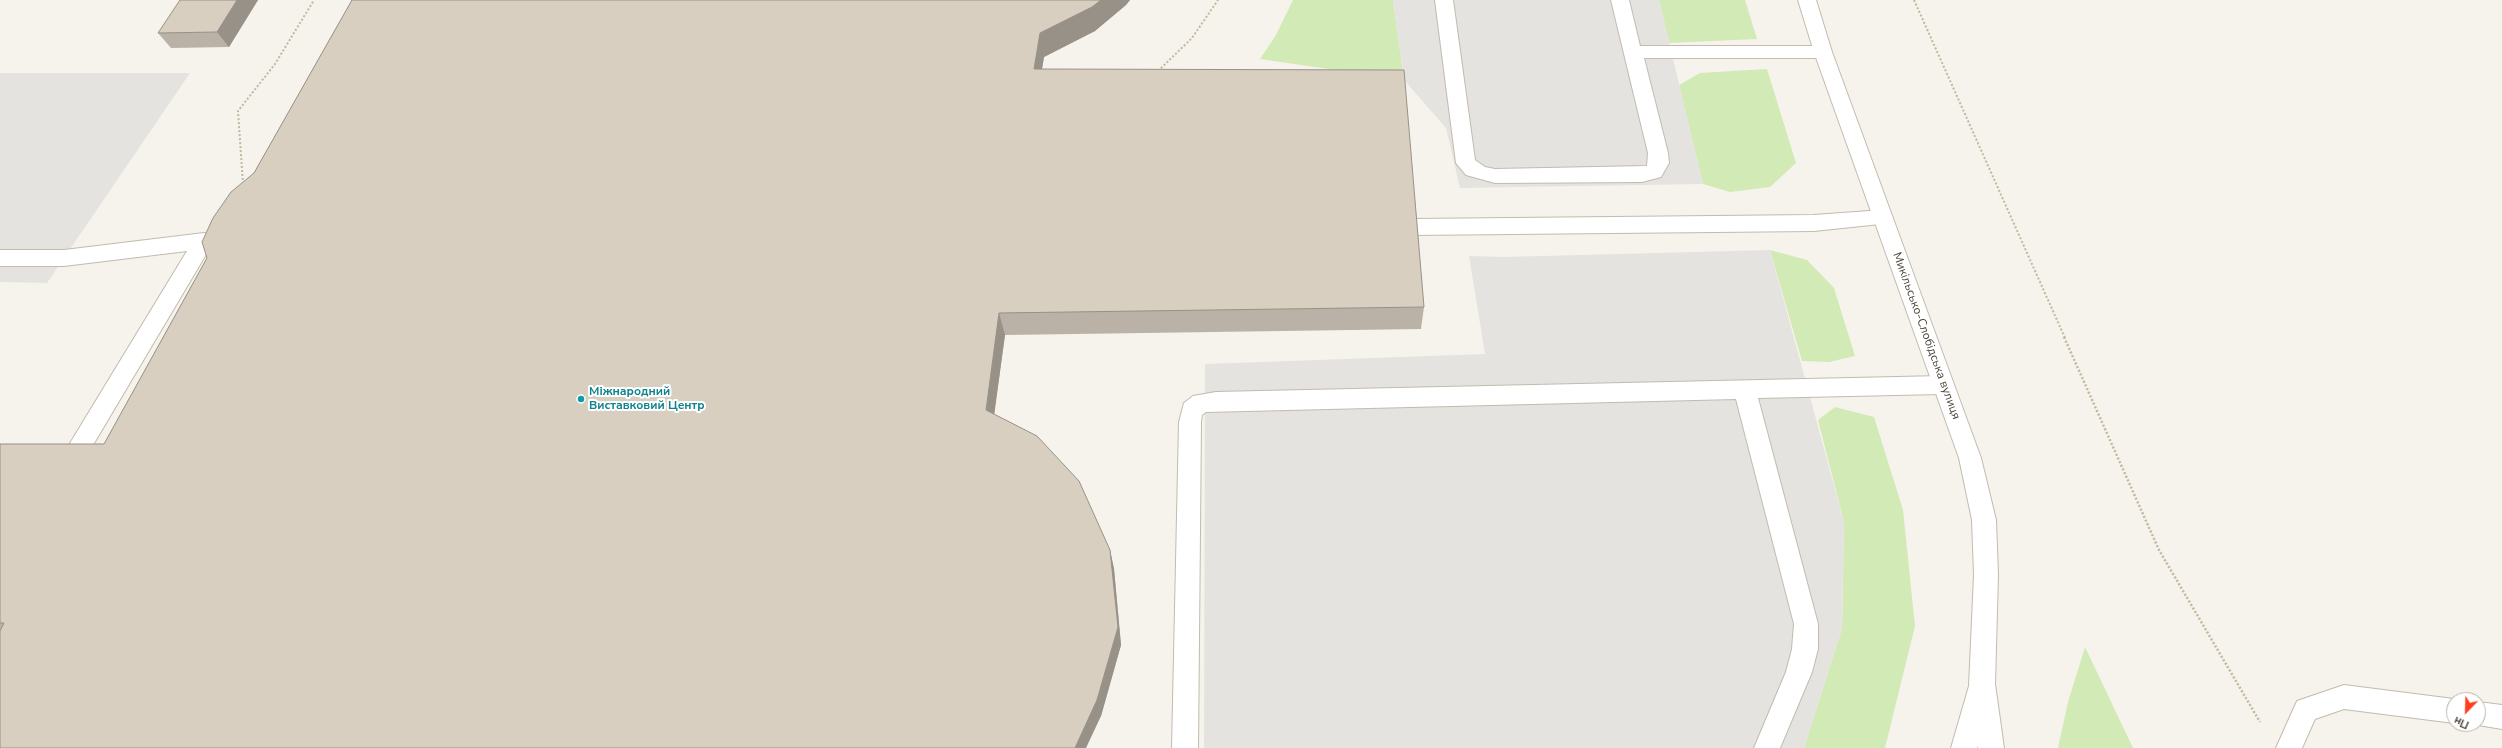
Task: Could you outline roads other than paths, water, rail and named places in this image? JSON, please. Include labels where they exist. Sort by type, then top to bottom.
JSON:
[{"type":"street","points":[[1444,0],[1466,163],[1473,170],[1482,174],[1634,176],[1654,172],[1659,163],[1658,153],[1620,0]]},
{"type":"street","name":"Микільсько-Слобідська вулиця","points":[[1807,0],[1823,52],[1884,218],[1942,385],[1970,458],[1984,520],[1986,575],[1982,684],[1990,748]]},
{"type":"street","points":[[1633,52],[1823,52]]},
{"type":"street","points":[[1412,227],[1814,223],[1884,218]]},
{"type":"street","points":[[0,258],[64,258],[204,241],[69,465]]},
{"type":"street","points":[[1185,748],[1190,422],[1192,410],[1201,403],[1744,388],[1942,385]]},
{"type":"street","points":[[1744,388],[1806,624],[1805,649],[1799,672],[1767,748]]},
{"type":"street","name":"Микільсько-Слобідська вулиця","points":[[1964,748],[1982,684]]},
{"type":"street","points":[[2289,748],[2306,710],[2344,697],[2446,710]]},
{"type":"street","points":[[2486,715],[2502,717]]},
{"type":"place","name":"Міжнародний Виставковий Центр","points":[[581,399]]}]
